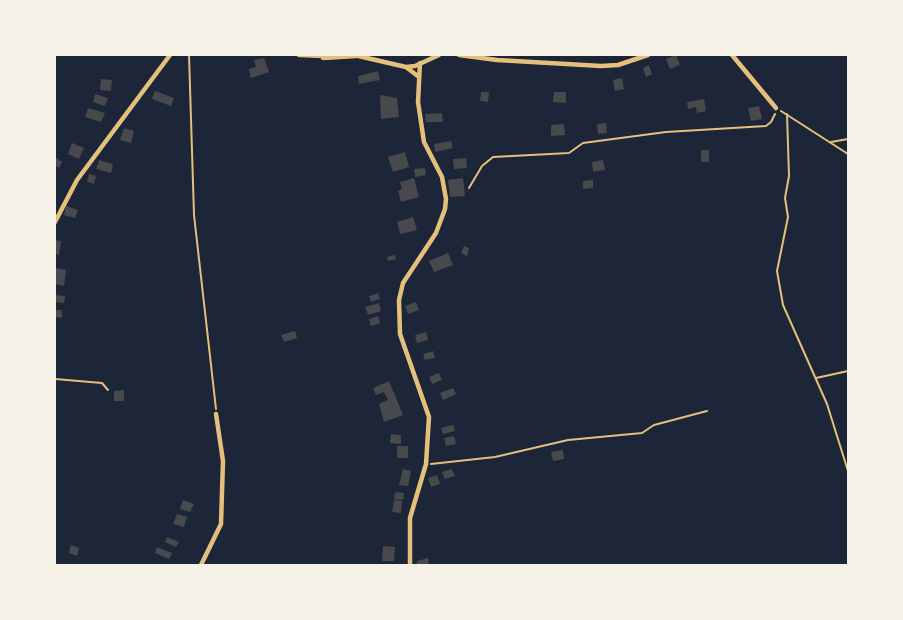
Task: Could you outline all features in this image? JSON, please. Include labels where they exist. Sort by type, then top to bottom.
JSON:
[{"type":"street","points":[[55,222],[77,180],[170,55]]},
{"type":"street","points":[[299,55],[323,57],[355,56],[406,66],[438,55]]},
{"type":"street","points":[[459,55],[497,60],[601,66],[618,65],[648,55]]},
{"type":"street","points":[[732,55],[776,108]]},
{"type":"street","points":[[410,565],[411,509],[426,464],[429,417],[400,334],[398,306],[404,283],[436,233],[444,214],[446,199],[442,177],[424,142],[418,102],[420,62]]},
{"type":"street","points":[[406,66],[419,77]]},
{"type":"street","points":[[201,565],[221,524],[223,462],[216,414]]},
{"type":"path","points":[[189,55],[194,215],[216,414]]},
{"type":"path","points":[[469,188],[482,166],[492,157],[569,153],[582,143],[666,132],[766,126],[774,119],[776,108],[848,154]]},
{"type":"path","points":[[787,114],[790,176],[785,198],[788,217],[777,271],[783,305],[827,404],[848,470]]},
{"type":"path","points":[[831,142],[848,139]]},
{"type":"path","points":[[816,378],[848,370]]},
{"type":"path","points":[[55,379],[102,383],[108,390]]},
{"type":"path","points":[[426,464],[495,457],[568,440],[642,433],[654,425],[707,411]]},
{"type":"shaded area","points":[[55,55],[848,55],[848,565],[55,565]]},
{"type":"building","points":[[676,55],[680,65],[670,69],[666,59]]},
{"type":"building","points":[[264,58],[269,72],[251,78],[249,69],[256,67],[254,60]]},
{"type":"building","points":[[649,65],[652,74],[646,77],[643,68]]},
{"type":"building","points":[[378,71],[380,80],[359,84],[358,76]]},
{"type":"building","points":[[622,78],[624,89],[615,91],[613,80]]},
{"type":"building","points":[[101,79],[112,80],[111,91],[100,90]]},
{"type":"building","points":[[155,91],[174,98],[171,106],[152,99]]},
{"type":"building","points":[[481,92],[489,92],[488,102],[480,101]]},
{"type":"building","points":[[554,92],[566,92],[566,103],[553,102]]},
{"type":"building","points":[[95,94],[108,98],[105,106],[93,102]]},
{"type":"building","points":[[380,95],[397,98],[399,117],[381,119]]},
{"type":"building","points":[[704,99],[706,111],[697,113],[696,107],[688,109],[687,102]]},
{"type":"building","points":[[759,106],[762,119],[751,121],[748,108]]},
{"type":"building","points":[[88,108],[105,113],[101,122],[85,117]]},
{"type":"building","points":[[442,113],[443,122],[426,122],[425,114]]},
{"type":"building","points":[[606,123],[607,133],[598,134],[597,124]]},
{"type":"building","points":[[564,124],[565,135],[551,136],[551,125]]},
{"type":"building","points":[[124,128],[134,131],[131,143],[120,140]]},
{"type":"building","points":[[451,141],[453,148],[435,152],[434,144]]},
{"type":"building","points":[[72,143],[84,148],[79,159],[68,154]]},
{"type":"building","points":[[701,150],[709,150],[709,162],[701,162]]},
{"type":"building","points":[[405,152],[409,167],[393,172],[388,157]]},
{"type":"building","points":[[55,157],[62,162],[59,168],[55,165]]},
{"type":"building","points":[[466,158],[467,168],[454,169],[453,159]]},
{"type":"building","points":[[99,160],[113,164],[111,173],[96,169]]},
{"type":"building","points":[[603,160],[605,170],[593,172],[592,162]]},
{"type":"building","points":[[425,168],[426,175],[415,177],[414,169]]},
{"type":"building","points":[[89,174],[96,176],[94,184],[87,182]]},
{"type":"building","points":[[414,178],[419,197],[401,202],[398,191],[402,189],[400,182]]},
{"type":"building","points":[[463,178],[465,196],[450,197],[448,180]]},
{"type":"building","points":[[593,180],[593,188],[583,189],[583,181]]},
{"type":"building","points":[[66,206],[78,210],[75,218],[64,215]]},
{"type":"building","points":[[413,217],[417,230],[400,234],[397,222]]},
{"type":"building","points":[[55,240],[61,241],[59,255],[55,254]]},
{"type":"building","points":[[464,246],[469,248],[467,256],[461,253]]},
{"type":"building","points":[[448,253],[453,265],[434,272],[429,261]]},
{"type":"building","points":[[395,255],[396,259],[388,261],[387,257]]},
{"type":"building","points":[[56,268],[66,270],[64,286],[55,284]]},
{"type":"building","points":[[378,293],[380,299],[371,302],[369,296]]},
{"type":"building","points":[[55,295],[65,296],[64,303],[55,302]]},
{"type":"building","points":[[416,302],[419,310],[408,314],[405,306]]},
{"type":"building","points":[[379,303],[381,311],[368,315],[365,307]]},
{"type":"building","points":[[55,310],[62,310],[62,318],[55,317]]},
{"type":"building","points":[[378,316],[380,323],[371,326],[369,319]]},
{"type":"building","points":[[295,331],[297,338],[284,342],[281,335]]},
{"type":"building","points":[[426,332],[428,340],[417,343],[415,335]]},
{"type":"building","points":[[433,351],[435,358],[425,360],[423,354]]},
{"type":"building","points":[[439,373],[442,380],[432,384],[429,377]]},
{"type":"building","points":[[389,381],[403,415],[384,422],[379,404],[388,400],[384,392],[376,395],[373,388]]},
{"type":"building","points":[[453,388],[456,394],[443,400],[440,393]]},
{"type":"building","points":[[124,390],[124,401],[114,401],[114,391]]},
{"type":"building","points":[[453,425],[455,431],[443,434],[441,428]]},
{"type":"building","points":[[391,434],[401,435],[401,444],[390,443]]},
{"type":"building","points":[[454,436],[456,444],[446,446],[444,438]]},
{"type":"building","points":[[397,446],[408,446],[408,458],[397,458]]},
{"type":"building","points":[[563,450],[564,459],[553,461],[551,452]]},
{"type":"building","points":[[403,469],[411,471],[408,486],[399,485]]},
{"type":"building","points":[[452,469],[455,476],[445,479],[442,472]]},
{"type":"building","points":[[437,475],[440,484],[431,487],[428,478]]},
{"type":"building","points":[[395,492],[404,493],[403,500],[394,499]]},
{"type":"building","points":[[183,500],[194,504],[190,512],[180,509]]},
{"type":"building","points":[[394,500],[402,501],[401,513],[392,512]]},
{"type":"building","points":[[177,514],[187,517],[184,527],[173,524]]},
{"type":"building","points":[[167,537],[179,542],[176,547],[165,542]]},
{"type":"building","points":[[71,545],[79,548],[77,556],[69,553]]},
{"type":"building","points":[[383,546],[395,547],[394,561],[382,561]]},
{"type":"building","points":[[157,547],[172,553],[169,559],[155,553]]},
{"type":"building","points":[[428,558],[429,565],[417,565],[417,561]]}]
